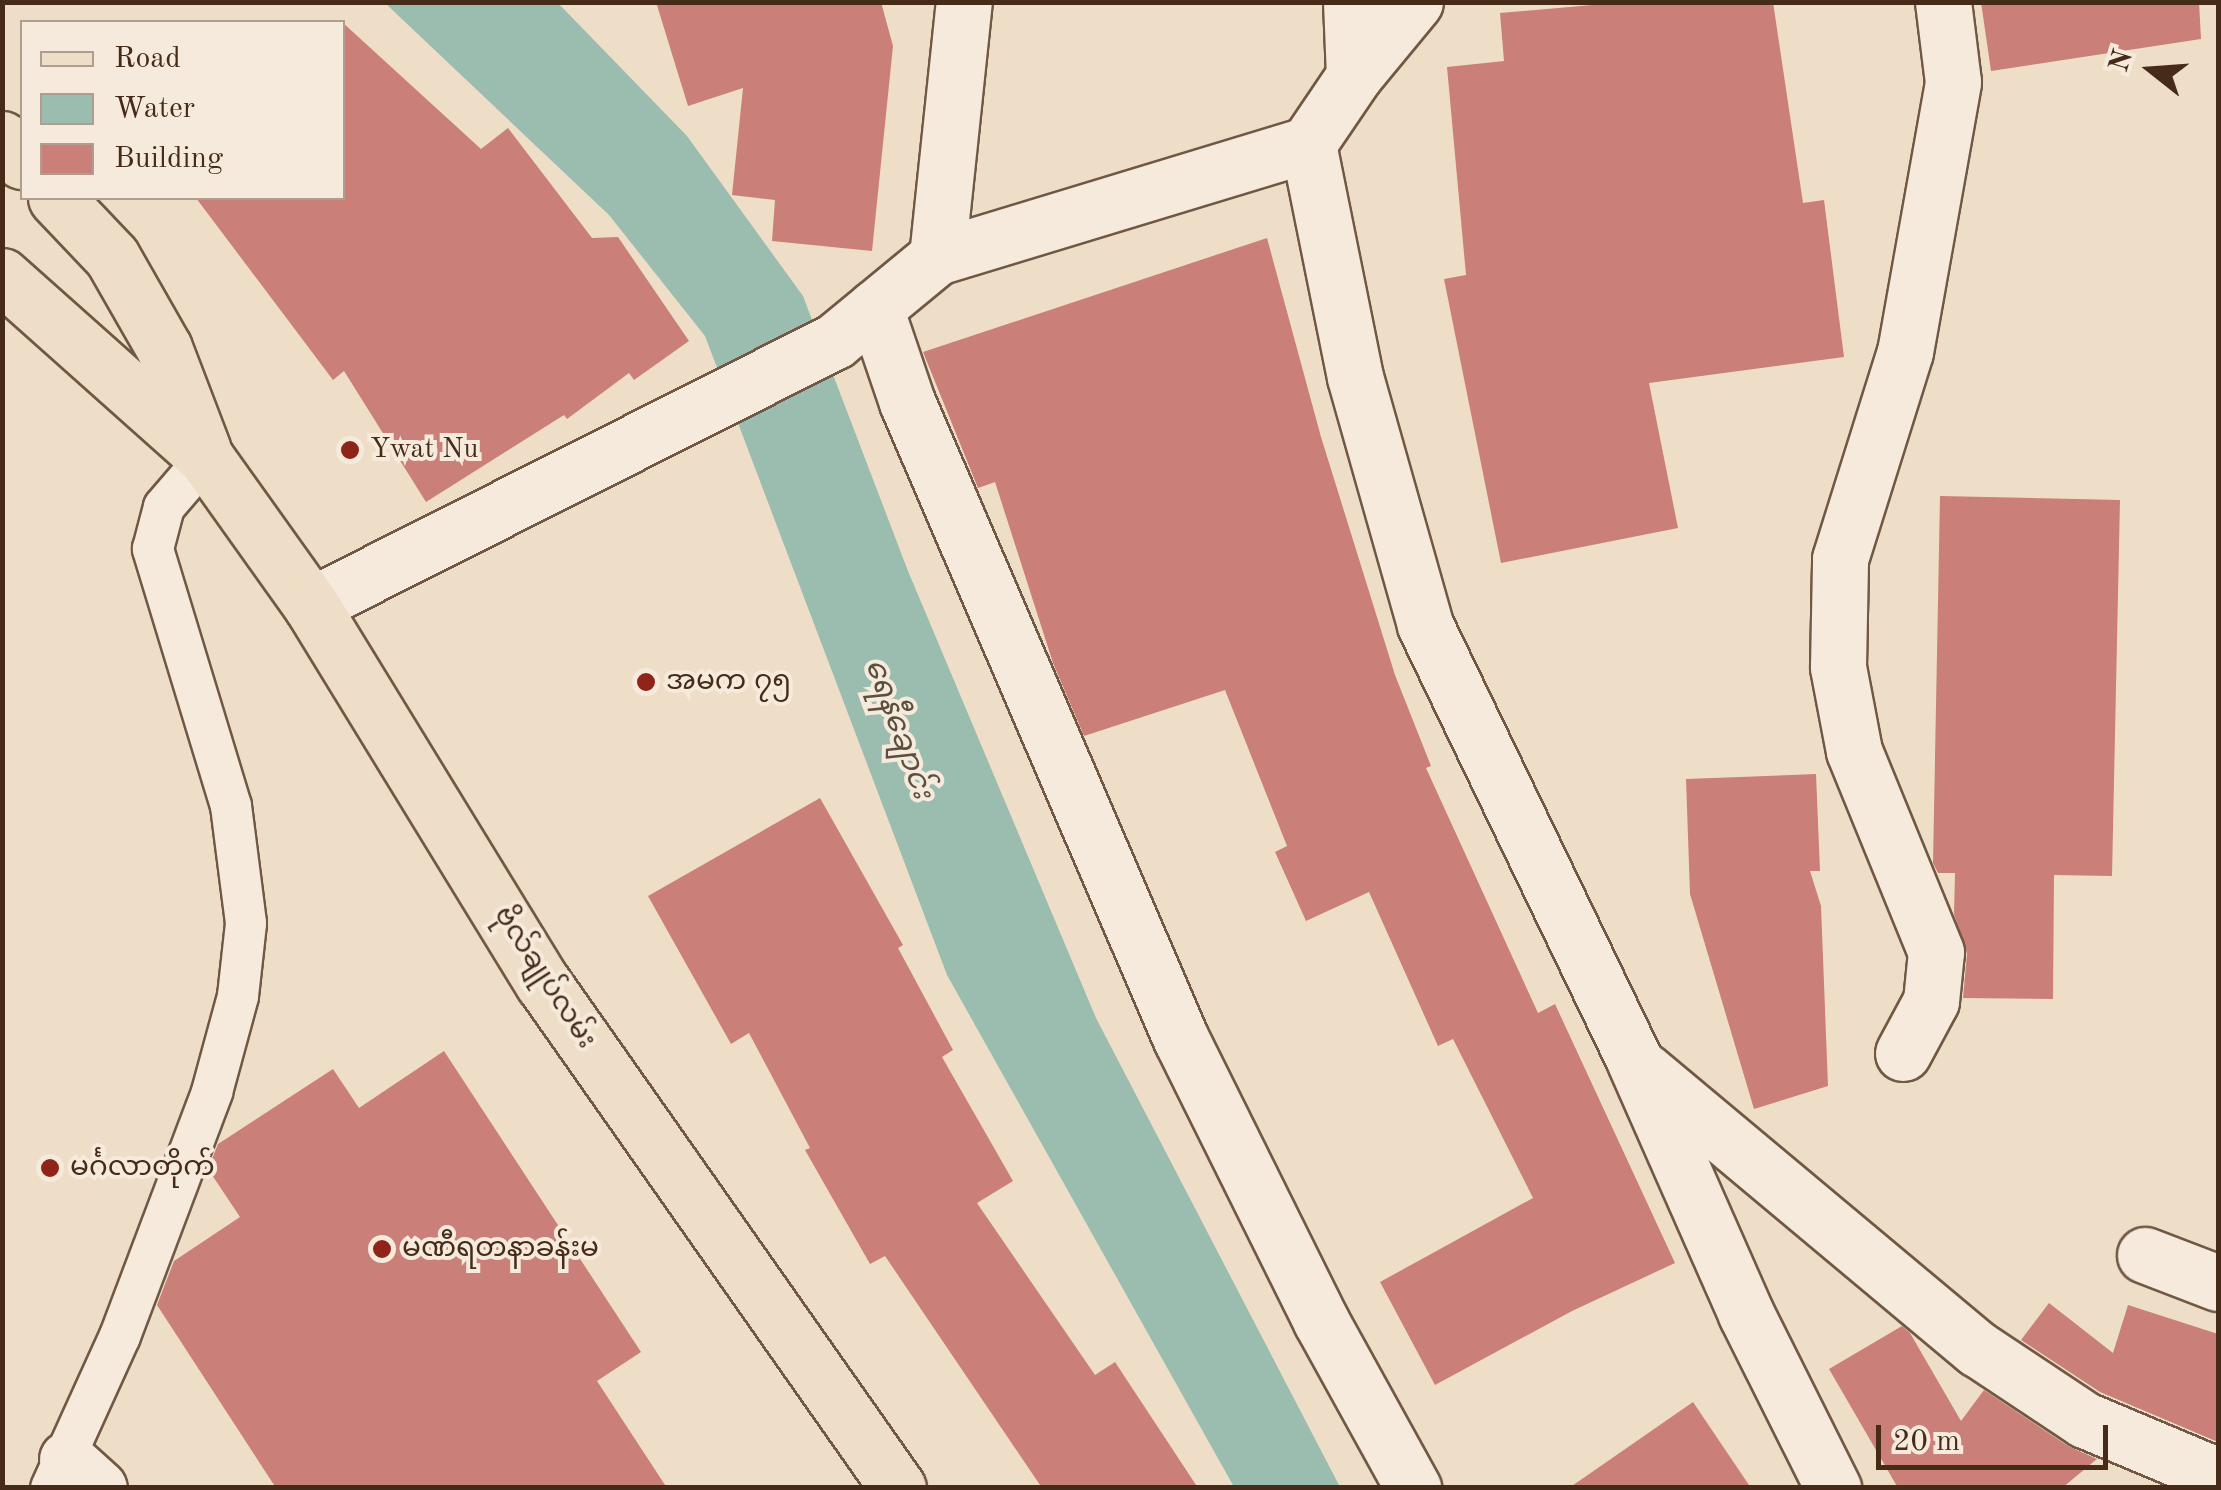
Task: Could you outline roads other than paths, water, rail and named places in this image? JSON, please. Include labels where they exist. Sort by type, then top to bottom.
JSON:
[{"type":"main road","points":[[2,139],[20,159]]},
{"type":"main road","points":[[58,200],[112,258],[164,348],[206,458]]},
{"type":"main road","points":[[2,276],[206,458]]},
{"type":"main road","name":"ဗိုလ်‌ချုပ်‌လမ်း","points":[[206,458],[311,605],[543,982],[898,1488]]},
{"type":"street","points":[[936,257],[964,2]]},
{"type":"street","points":[[1352,2],[1354,76]]},
{"type":"street","points":[[311,605],[714,402],[855,324],[936,257],[1308,144],[1354,76],[1415,2]]},
{"type":"street","points":[[1902,1053],[1930,1001],[1936,952],[1854,751],[1838,668],[1840,559],[1904,352],[1954,82],[1943,2]]},
{"type":"street","points":[[1308,144],[1355,377],[1425,625],[1635,1062],[1746,1314],[1833,1488]]},
{"type":"street","points":[[855,324],[907,402],[1181,1039],[1321,1320],[1412,1488]]},
{"type":"street","points":[[1635,1062],[1978,1349],[2085,1420],[2218,1476]]},
{"type":"street","points":[[2145,1254],[2218,1283]]},
{"type":"lane","points":[[73,1478],[120,1336],[212,1092],[238,996],[246,923],[231,806],[152,549],[164,508],[206,458]]},
{"type":"water","name":"ရေနီချောင်း","points":[[385,3],[558,3],[687,136],[803,296],[908,571],[1096,1018],[1340,1487],[1234,1487],[947,975],[705,336],[609,215]]},
{"type":"place","name":"Ywat Nu","points":[[350,450]]},
{"type":"place","name":"အမက ၇၅","points":[[646,682]]},
{"type":"place","name":"မင်္ဂလာတိုက်","points":[[50,1168]]},
{"type":"place","name":"မဏီရတနာခန်းမ","points":[[382,1249]]}]
